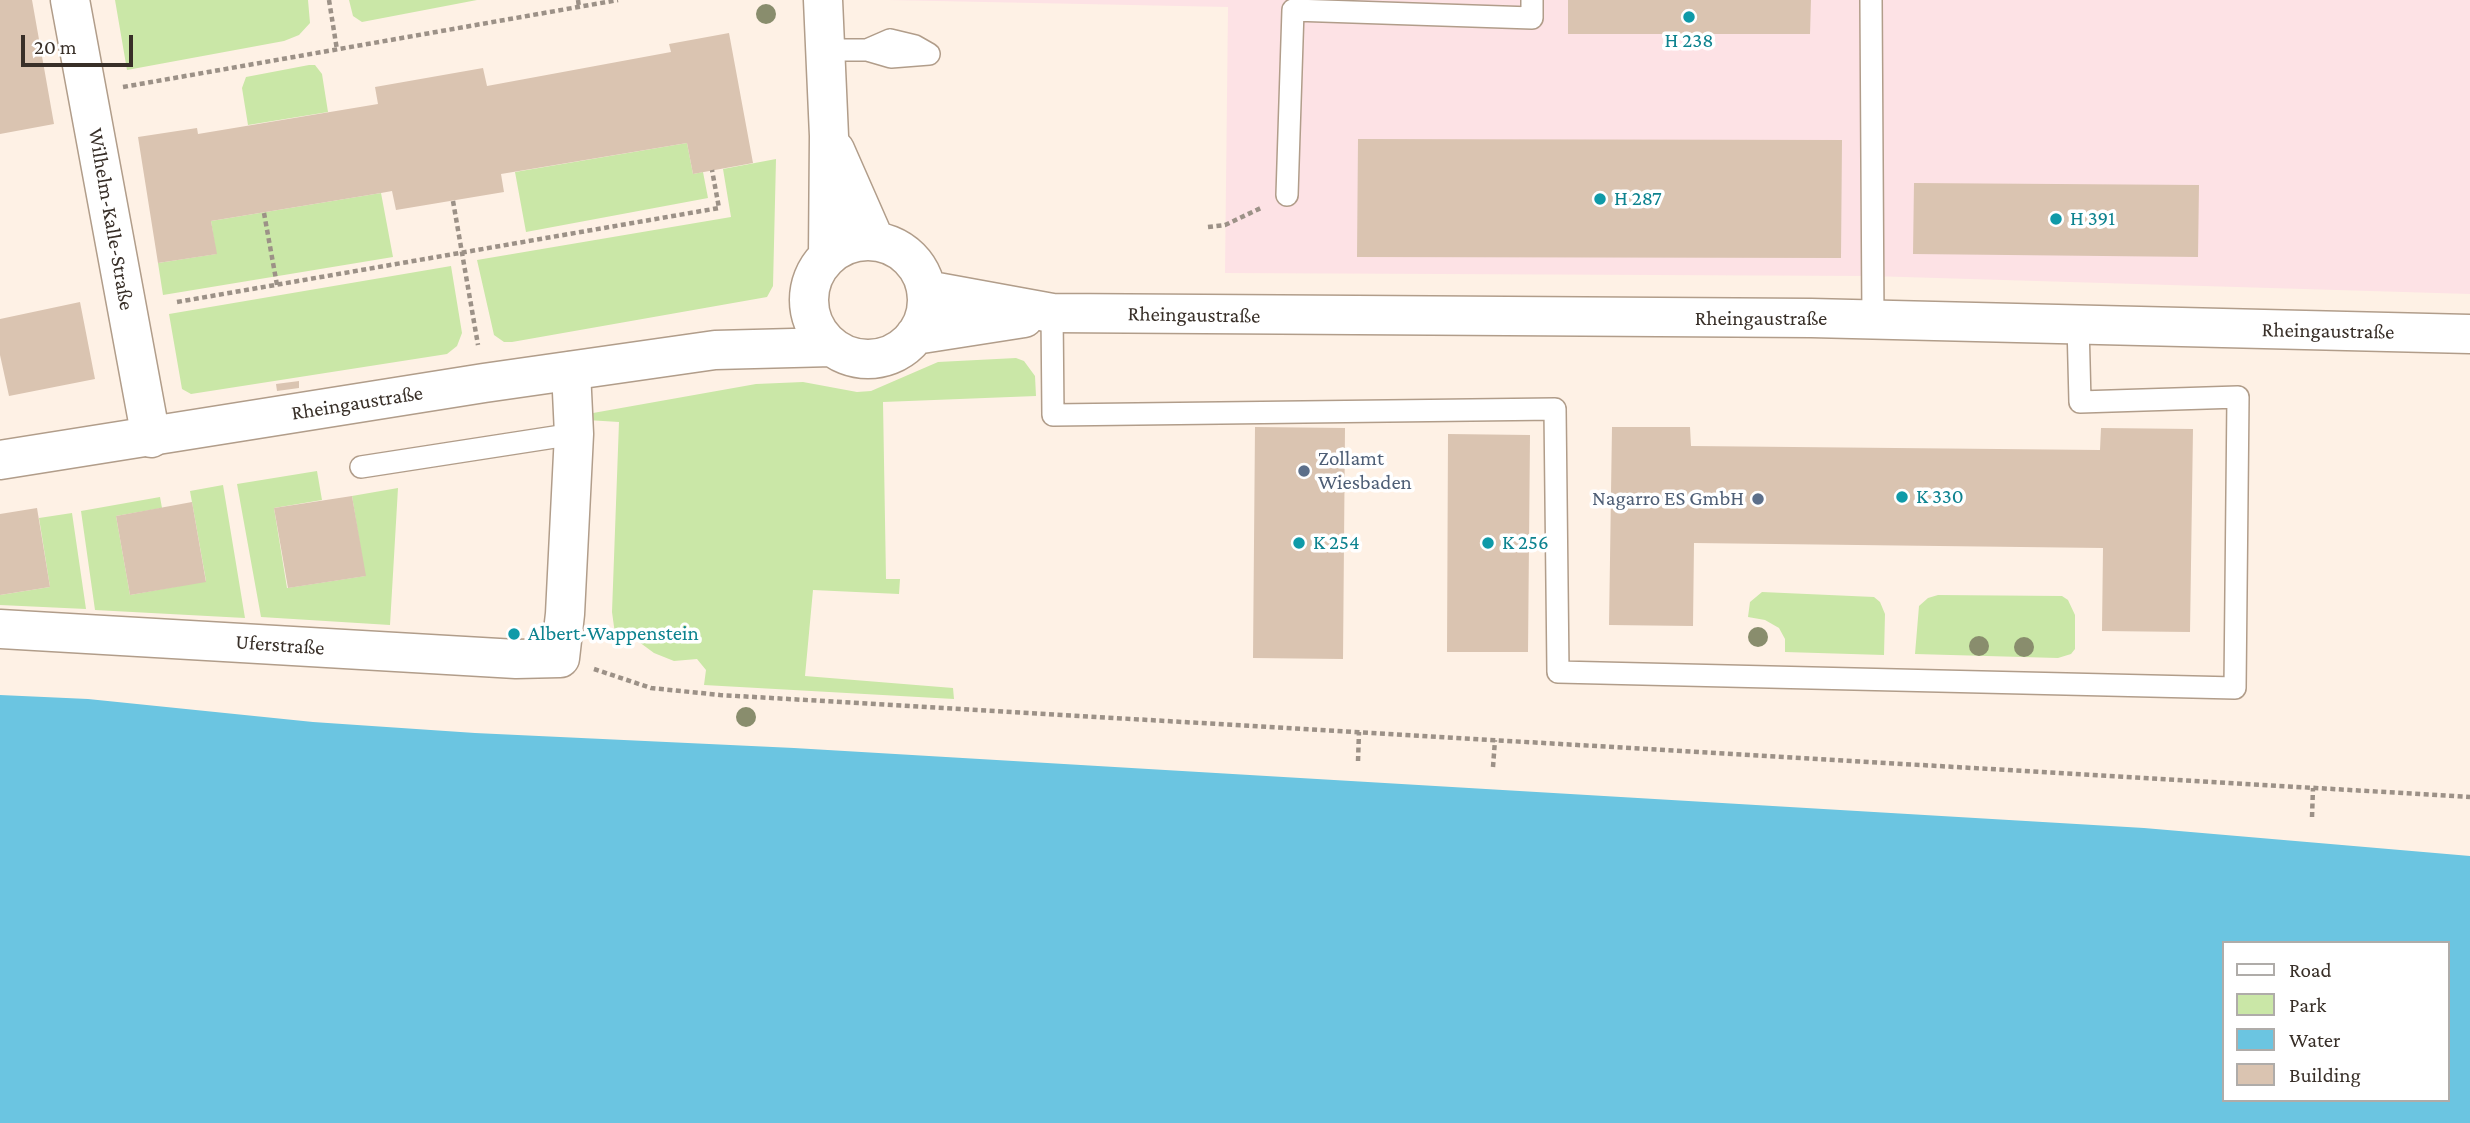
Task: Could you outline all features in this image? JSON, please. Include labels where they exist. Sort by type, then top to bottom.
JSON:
[{"type":"street","name":"Wilhelm-Kalle-Straße","points":[[70,0],[151,438]]},
{"type":"street","points":[[823,0],[829,136],[828,256]]},
{"type":"street","points":[[829,136],[874,241]]},
{"type":"street","points":[[832,347],[817,331],[809,307],[813,278],[828,256],[851,243],[874,241],[889,244],[905,254],[918,268],[926,290],[927,305],[915,335]]},
{"type":"street","name":"Rheingaustraße","points":[[926,290],[1052,313]]},
{"type":"street","name":"Rheingaustraße","points":[[715,350],[809,307]]},
{"type":"street","name":"Rheingaustraße","points":[[0,460],[571,370],[715,350],[832,347],[854,357],[881,358],[898,350],[915,335],[1052,313],[1873,320],[2470,334]]},
{"type":"street","points":[[560,658],[565,614],[574,434],[571,370]]},
{"type":"street","name":"Uferstraße","points":[[0,629],[516,660],[560,658]]},
{"type":"lane","points":[[1287,195],[1293,10],[1532,18],[1532,0]]},
{"type":"lane","points":[[1871,0],[1870,276],[1873,320]]},
{"type":"lane","points":[[825,51],[867,50]]},
{"type":"lane","points":[[1052,313],[1053,415],[1555,409],[1558,672],[2235,688],[2238,397],[2080,402],[2078,324]]},
{"type":"lane","points":[[361,467],[574,434]]},
{"type":"path","points":[[329,0],[337,50]]},
{"type":"path","points":[[578,0],[579,7]]},
{"type":"path","points":[[88,93],[618,0]]},
{"type":"path","points":[[177,302],[719,208],[712,170]]},
{"type":"path","points":[[1208,227],[1226,225],[1287,195]]},
{"type":"path","points":[[453,201],[476,330]]},
{"type":"path","points":[[264,213],[277,285]]},
{"type":"path","points":[[560,658],[651,688],[720,695],[2470,797]]},
{"type":"path","points":[[1358,761],[1359,732]]},
{"type":"path","points":[[1493,767],[1495,740]]},
{"type":"path","points":[[2312,817],[2313,788]]},
{"type":"shaded area","points":[[888,0],[2470,0],[2470,294],[1870,276],[1225,273],[1228,7]]},
{"type":"green space","points":[[115,0],[308,0],[310,23],[299,35],[284,41],[127,70]]},
{"type":"green space","points":[[349,0],[477,0],[362,22],[353,16]]},
{"type":"green space","points":[[315,65],[322,74],[328,112],[248,125],[242,88],[246,77]]},
{"type":"green space","points":[[687,143],[693,174],[703,172],[708,198],[526,232],[515,172]]},
{"type":"green space","points":[[776,159],[773,286],[767,297],[512,342],[504,342],[494,335],[477,260],[731,217],[723,169]]},
{"type":"green space","points":[[381,193],[393,257],[163,295],[158,263],[216,254],[211,221]]},
{"type":"green space","points":[[451,266],[462,333],[457,346],[447,354],[191,394],[182,389],[169,314]]},
{"type":"green space","points":[[1016,358],[1024,361],[1035,376],[1036,396],[883,402],[886,579],[900,579],[899,594],[813,590],[805,676],[953,688],[954,699],[704,685],[706,670],[697,659],[674,661],[654,653],[635,639],[622,638],[615,634],[612,612],[619,422],[587,420],[593,413],[756,384],[803,382],[857,392],[871,391],[938,362]]},
{"type":"green space","points":[[317,471],[322,500],[274,508],[287,588],[365,576],[352,496],[398,488],[390,625],[261,617],[237,484]]},
{"type":"green space","points":[[223,485],[245,618],[95,610],[81,511],[160,497],[162,508],[116,516],[130,595],[206,581],[190,491]]},
{"type":"green space","points":[[72,513],[86,609],[0,605],[0,595],[50,587],[39,518]]},
{"type":"green space","points":[[1762,592],[1874,597],[1880,602],[1885,614],[1884,655],[1785,652],[1785,639],[1779,628],[1765,620],[1748,617],[1750,602]]},
{"type":"green space","points":[[1938,595],[2062,596],[2068,600],[2075,615],[2075,649],[2071,654],[2058,658],[1915,654],[1919,606],[1928,598]]},
{"type":"water","points":[[0,695],[88,699],[313,722],[475,733],[794,748],[2144,828],[2470,856],[2470,1123],[0,1123]]},
{"type":"building","points":[[0,0],[32,0],[54,124],[0,134]]},
{"type":"building","name":"H 238","points":[[1568,0],[1811,0],[1810,34],[1568,34]]},
{"type":"building","points":[[729,33],[753,163],[693,174],[687,143],[501,174],[504,192],[396,210],[392,191],[211,221],[217,254],[158,263],[138,137],[197,128],[198,134],[378,104],[375,87],[483,68],[487,86],[671,52],[669,44]]},
{"type":"building","name":"H 287","points":[[1358,139],[1842,140],[1841,258],[1357,257]]},
{"type":"building","name":"H 391","points":[[1914,183],[2199,185],[2198,257],[1913,254]]},
{"type":"building","points":[[80,302],[95,379],[9,396],[0,355],[0,319]]},
{"type":"building","points":[[299,381],[299,388],[277,391],[276,384]]},
{"type":"building","name":"K 254","points":[[1255,427],[1345,428],[1343,659],[1253,658]]},
{"type":"building","name":"K 330","points":[[1612,427],[1690,427],[1691,446],[2100,450],[2101,428],[2193,429],[2190,632],[2102,631],[2103,548],[1694,543],[1693,626],[1609,625]]},
{"type":"building","name":"K 256","points":[[1448,434],[1530,435],[1528,652],[1447,652]]},
{"type":"building","points":[[352,496],[366,576],[288,588],[274,508]]},
{"type":"building","points":[[192,502],[206,582],[130,595],[116,516]]},
{"type":"building","points":[[37,508],[50,587],[0,595],[0,514]]},
{"type":"place","name":"H 238","points":[[1689,17]]},
{"type":"place","name":"H 287","points":[[1600,199]]},
{"type":"place","name":"H 391","points":[[2056,219]]},
{"type":"place","name":"Zollamt Wiesbaden","points":[[1304,471]]},
{"type":"place","name":"K 330","points":[[1902,497]]},
{"type":"place","name":"Nagarro ES GmbH","points":[[1758,499]]},
{"type":"place","name":"K 254","points":[[1299,543]]},
{"type":"place","name":"K 256","points":[[1488,543]]},
{"type":"place","name":"Albert-Wappenstein","points":[[514,634]]}]
